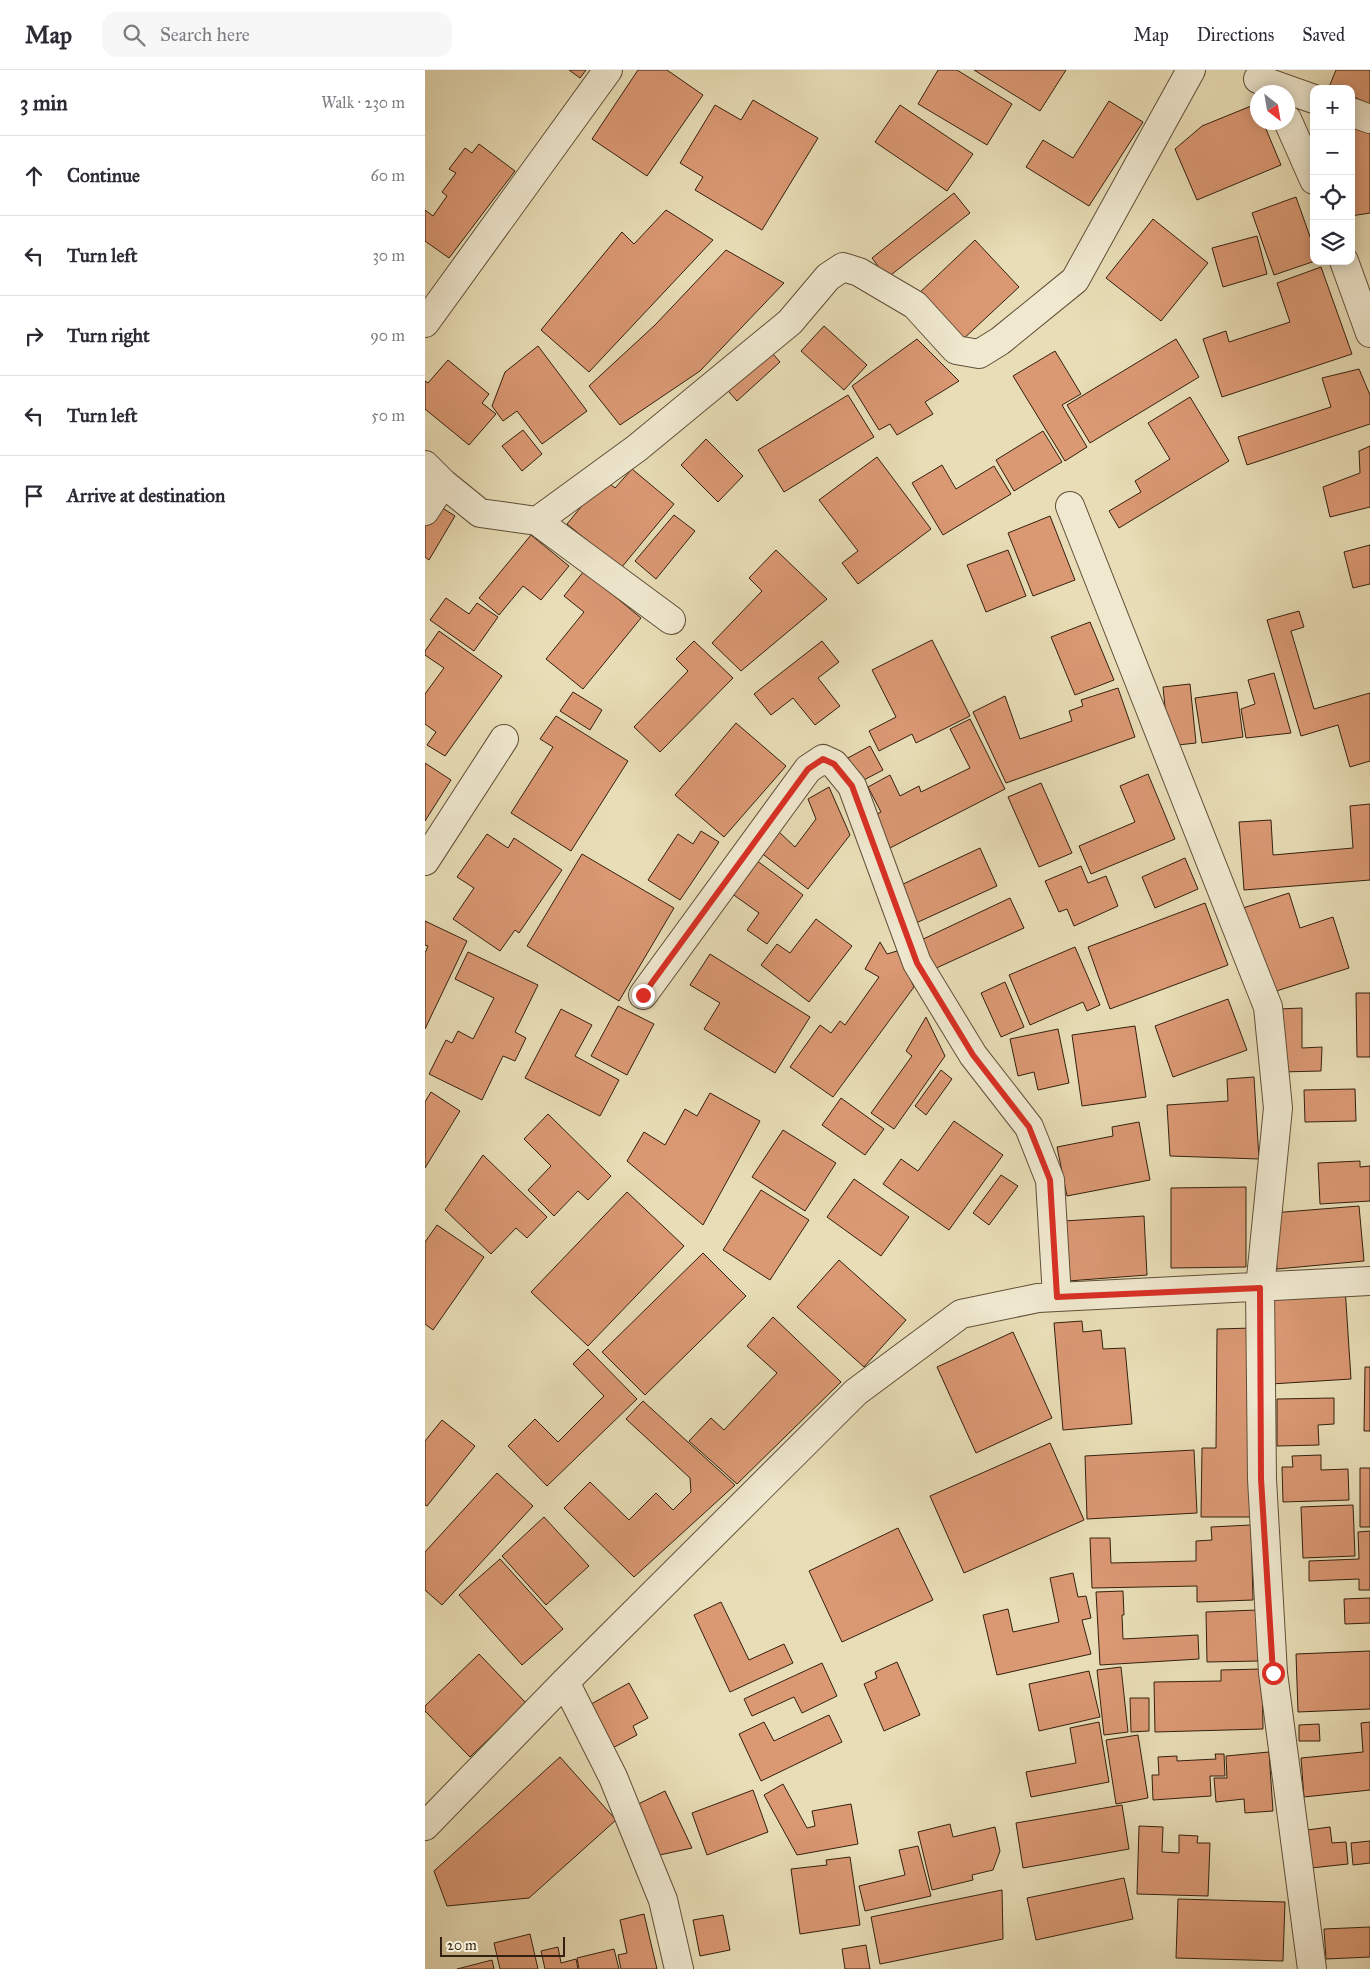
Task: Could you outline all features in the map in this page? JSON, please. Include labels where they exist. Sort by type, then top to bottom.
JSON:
[{"type":"street","points":[[425,323],[608,70]]},
{"type":"street","points":[[537,521],[637,448],[790,322],[828,277],[843,267],[859,272],[915,305],[956,350],[979,354],[1000,341],[1075,280],[1191,70]]},
{"type":"street","points":[[1258,81],[1310,98]]},
{"type":"street","points":[[1355,113],[1370,119]]},
{"type":"street","points":[[1292,130],[1312,175]]},
{"type":"street","points":[[1345,265],[1370,333]]},
{"type":"street","points":[[425,511],[434,474],[480,513],[537,521],[671,620]]},
{"type":"street","points":[[1070,506],[1268,1007],[1279,1108],[1260,1288],[1261,1479],[1273,1673],[1312,1969]]},
{"type":"street","points":[[425,861],[504,739]]},
{"type":"street","points":[[643,995],[808,769],[823,759],[834,764],[852,786],[917,963],[973,1055],[1029,1127],[1050,1180],[1057,1297]]},
{"type":"street","points":[[425,1826],[565,1682],[856,1392],[961,1314],[1038,1298],[1370,1281]]},
{"type":"street","points":[[565,1682],[613,1777],[663,1900],[679,1969]]},
{"type":"building","points":[[569,70],[586,70],[580,78]]},
{"type":"building","points":[[638,70],[667,70],[703,95],[647,176],[592,139]]},
{"type":"building","points":[[938,70],[957,70],[1012,104],[987,145],[918,104]]},
{"type":"building","points":[[974,70],[1066,70],[1040,111]]},
{"type":"building","points":[[1336,70],[1370,70],[1370,104],[1355,98],[1355,85],[1330,85]]},
{"type":"building","points":[[753,100],[818,138],[762,230],[695,190],[703,177],[680,163],[715,105],[741,120]]},
{"type":"building","points":[[1109,101],[1143,122],[1089,206],[1026,167],[1043,140],[1073,158]]},
{"type":"building","points":[[900,105],[973,154],[947,191],[875,142]]},
{"type":"building","points":[[1250,106],[1250,130],[1266,130],[1281,165],[1197,200],[1175,149],[1202,126]]},
{"type":"building","points":[[1355,122],[1370,122],[1370,213],[1355,215]]},
{"type":"building","points":[[479,144],[515,171],[449,258],[425,241],[425,210],[433,216],[447,196],[442,192],[456,173],[449,169],[465,148],[472,153]]},
{"type":"building","points":[[954,193],[970,213],[887,278],[872,258]]},
{"type":"building","points":[[1296,197],[1310,237],[1310,263],[1274,275],[1252,213]]},
{"type":"building","points":[[666,210],[713,240],[589,372],[541,330],[622,232],[634,244]]},
{"type":"building","points":[[1153,219],[1208,263],[1161,321],[1106,278]]},
{"type":"building","points":[[1257,236],[1267,274],[1223,287],[1212,248]]},
{"type":"building","points":[[975,240],[1019,287],[960,342],[916,296]]},
{"type":"building","points":[[726,250],[784,283],[700,371],[620,425],[589,386],[655,325]]},
{"type":"building","points":[[1321,267],[1352,354],[1222,397],[1203,339],[1226,331],[1229,342],[1290,322],[1277,283]]},
{"type":"building","points":[[824,326],[867,365],[844,390],[801,351]]},
{"type":"building","points":[[917,339],[959,381],[925,402],[933,414],[897,435],[890,424],[879,430],[852,386]]},
{"type":"building","points":[[1176,339],[1199,377],[1090,443],[1067,405]]},
{"type":"building","points":[[538,346],[587,411],[542,444],[517,411],[503,421],[492,406],[505,372]]},
{"type":"building","points":[[766,346],[780,362],[737,401],[722,384]]},
{"type":"building","points":[[1055,351],[1081,394],[1062,405],[1087,447],[1065,461],[1013,376]]},
{"type":"building","points":[[448,360],[489,394],[482,403],[496,414],[469,445],[425,409],[425,381],[428,383]]},
{"type":"building","points":[[1359,369],[1370,395],[1370,424],[1247,465],[1238,437],[1331,407],[1322,378]]},
{"type":"building","points":[[848,395],[874,437],[784,492],[758,450]]},
{"type":"building","points":[[1190,397],[1229,461],[1119,528],[1109,511],[1141,492],[1135,481],[1170,459],[1148,423]]},
{"type":"building","points":[[523,430],[542,454],[522,471],[502,446]]},
{"type":"building","points":[[1043,431],[1062,462],[1014,491],[996,460]]},
{"type":"building","points":[[706,439],[743,476],[718,502],[681,465]]},
{"type":"building","points":[[1370,446],[1370,507],[1330,517],[1323,487],[1360,473],[1359,451]]},
{"type":"building","points":[[877,457],[931,529],[858,584],[842,563],[858,551],[819,500]]},
{"type":"building","points":[[942,465],[956,489],[994,466],[1011,494],[943,535],[912,483]]},
{"type":"building","points":[[632,469],[674,504],[621,568],[567,524],[604,479],[615,488]]},
{"type":"building","points":[[433,502],[455,516],[429,560],[425,557],[425,516]]},
{"type":"building","points":[[674,515],[695,531],[656,579],[635,561]]},
{"type":"building","points":[[1050,516],[1075,580],[1033,596],[1008,533]]},
{"type":"building","points":[[531,535],[569,566],[541,600],[523,586],[499,615],[479,598]]},
{"type":"building","points":[[1370,545],[1370,584],[1353,588],[1344,552]]},
{"type":"building","points":[[776,550],[827,599],[741,671],[712,643],[762,591],[749,578]]},
{"type":"building","points":[[1008,550],[1026,596],[986,612],[967,565]]},
{"type":"building","points":[[584,571],[641,618],[583,689],[546,659],[584,612],[564,596]]},
{"type":"building","points":[[446,598],[469,614],[477,603],[498,617],[474,651],[430,620]]},
{"type":"building","points":[[1299,611],[1304,627],[1291,631],[1314,709],[1370,693],[1370,761],[1350,767],[1338,725],[1301,736],[1267,620]]},
{"type":"building","points":[[1090,622],[1114,680],[1075,695],[1051,637]]},
{"type":"building","points":[[439,631],[502,676],[445,756],[427,745],[436,732],[425,724],[425,694],[444,668],[425,655],[425,651]]},
{"type":"building","points":[[932,640],[970,716],[916,743],[912,734],[879,751],[869,731],[896,717],[872,670]]},
{"type":"building","points":[[694,641],[733,678],[660,752],[634,727],[688,671],[676,659]]},
{"type":"building","points":[[822,641],[839,662],[818,678],[840,706],[815,725],[793,698],[771,715],[754,694]]},
{"type":"building","points":[[1274,673],[1291,733],[1246,738],[1241,709],[1255,704],[1248,680]]},
{"type":"building","points":[[1190,684],[1196,743],[1169,746],[1163,687]]},
{"type":"building","points":[[1118,688],[1135,737],[1006,783],[973,712],[1005,696],[1020,739],[1072,721],[1069,711],[1083,706],[1081,700]]},
{"type":"building","points":[[573,692],[602,710],[590,730],[560,711]]},
{"type":"building","points":[[1237,692],[1243,737],[1202,743],[1195,698]]},
{"type":"building","points":[[556,716],[628,761],[571,851],[511,813],[553,747],[540,739]]},
{"type":"building","points":[[970,719],[1005,789],[888,849],[871,817],[881,812],[868,787],[890,775],[900,796],[919,786],[921,792],[970,768],[950,729]]},
{"type":"building","points":[[736,723],[786,766],[724,837],[675,795]]},
{"type":"building","points":[[870,746],[883,770],[858,783],[846,759]]},
{"type":"building","points":[[425,763],[451,780],[425,821]]},
{"type":"building","points":[[1148,774],[1175,839],[1091,874],[1079,846],[1135,822],[1120,786]]},
{"type":"building","points":[[1041,783],[1072,853],[1039,867],[1008,797]]},
{"type":"building","points":[[829,787],[850,835],[808,889],[760,852],[778,831],[795,847],[816,819],[808,799]]},
{"type":"building","points":[[1370,804],[1370,880],[1244,890],[1239,822],[1271,820],[1273,855],[1353,848],[1350,806]]},
{"type":"building","points":[[701,831],[719,842],[680,900],[648,880],[678,834],[693,844]]},
{"type":"building","points":[[487,834],[508,848],[514,838],[562,870],[519,933],[515,930],[500,951],[453,919],[474,888],[457,877]]},
{"type":"building","points":[[980,848],[997,886],[916,923],[899,886]]},
{"type":"building","points":[[582,854],[674,908],[619,1001],[527,946]]},
{"type":"building","points":[[1185,858],[1198,889],[1155,908],[1142,877]]},
{"type":"building","points":[[756,860],[803,895],[767,944],[747,930],[759,913],[731,893]]},
{"type":"building","points":[[1081,866],[1088,883],[1106,876],[1118,906],[1074,926],[1067,909],[1059,912],[1045,881]]},
{"type":"building","points":[[1289,893],[1300,928],[1333,917],[1349,968],[1267,994],[1240,909]]},
{"type":"building","points":[[1010,898],[1024,928],[932,970],[919,941]]},
{"type":"building","points":[[1205,903],[1228,965],[1110,1009],[1088,947]]},
{"type":"building","points":[[816,919],[852,946],[809,1002],[761,965],[777,944],[790,953]]},
{"type":"building","points":[[425,921],[467,941],[425,1029],[425,953],[428,946],[425,945]]},
{"type":"building","points":[[880,942],[887,954],[897,951],[914,987],[833,1097],[790,1067],[820,1025],[831,1033],[840,1021],[845,1025],[879,977],[865,969]]},
{"type":"building","points":[[1075,947],[1100,1005],[1087,1011],[1083,1002],[1030,1025],[1009,975]]},
{"type":"building","points":[[468,952],[538,985],[515,1032],[526,1038],[515,1061],[503,1056],[482,1100],[429,1074],[446,1040],[452,1043],[458,1031],[473,1039],[494,998],[455,979]]},
{"type":"building","points":[[710,954],[810,1017],[775,1073],[704,1029],[720,1003],[690,985]]},
{"type":"building","points":[[1005,982],[1024,1027],[1001,1037],[981,993]]},
{"type":"building","points":[[1356,993],[1370,993],[1370,1057],[1357,1057]]},
{"type":"building","points":[[1228,999],[1247,1050],[1173,1077],[1155,1026]]},
{"type":"building","points":[[618,1006],[654,1024],[627,1075],[591,1056]]},
{"type":"building","points":[[1302,1008],[1302,1048],[1322,1047],[1321,1071],[1280,1072],[1279,1009]]},
{"type":"building","points":[[561,1009],[592,1025],[575,1056],[619,1080],[600,1116],[525,1078]]},
{"type":"building","points":[[926,1017],[945,1056],[894,1129],[871,1113],[912,1056],[906,1051]]},
{"type":"building","points":[[1135,1026],[1146,1097],[1082,1106],[1072,1035]]},
{"type":"building","points":[[1058,1029],[1069,1083],[1038,1090],[1034,1072],[1018,1076],[1010,1039]]},
{"type":"building","points":[[941,1070],[952,1079],[926,1115],[915,1106]]},
{"type":"building","points":[[1254,1077],[1259,1159],[1170,1156],[1167,1105],[1228,1101],[1227,1079]]},
{"type":"building","points":[[1355,1089],[1356,1121],[1305,1122],[1304,1090]]},
{"type":"building","points":[[431,1092],[460,1111],[425,1168],[425,1102]]},
{"type":"building","points":[[710,1093],[760,1121],[703,1225],[627,1161],[644,1132],[665,1145],[685,1109],[697,1116]]},
{"type":"building","points":[[841,1098],[884,1129],[865,1155],[822,1125]]},
{"type":"building","points":[[548,1114],[611,1176],[588,1200],[578,1191],[554,1216],[528,1190],[551,1166],[524,1139]]},
{"type":"building","points":[[954,1121],[1003,1155],[949,1230],[883,1184],[901,1159],[918,1171]]},
{"type":"building","points":[[1139,1122],[1150,1180],[1067,1196],[1057,1147],[1113,1136],[1112,1127]]},
{"type":"building","points":[[783,1130],[836,1163],[805,1211],[752,1177]]},
{"type":"building","points":[[483,1155],[547,1217],[527,1238],[516,1228],[491,1254],[445,1210]]},
{"type":"building","points":[[1360,1161],[1360,1167],[1370,1166],[1370,1201],[1320,1204],[1318,1163]]},
{"type":"building","points":[[1001,1175],[1018,1186],[989,1225],[973,1213]]},
{"type":"building","points":[[854,1179],[909,1217],[881,1256],[827,1217]]},
{"type":"building","points":[[1246,1187],[1246,1267],[1171,1268],[1171,1188]]},
{"type":"building","points":[[761,1190],[809,1220],[770,1280],[723,1250]]},
{"type":"building","points":[[627,1192],[684,1246],[588,1346],[531,1292]]},
{"type":"building","points":[[1359,1206],[1364,1261],[1277,1269],[1272,1213]]},
{"type":"building","points":[[1144,1216],[1147,1275],[1068,1281],[1064,1221]]},
{"type":"building","points":[[437,1225],[484,1257],[433,1330],[425,1324],[425,1242]]},
{"type":"building","points":[[703,1253],[746,1296],[645,1395],[602,1352]]},
{"type":"building","points":[[839,1260],[906,1320],[864,1367],[797,1307]]},
{"type":"building","points":[[1345,1287],[1351,1379],[1271,1384],[1265,1293]]},
{"type":"building","points":[[773,1317],[841,1382],[737,1484],[689,1441],[711,1418],[724,1430],[777,1373],[747,1346]]},
{"type":"building","points":[[1082,1321],[1083,1332],[1101,1330],[1103,1349],[1125,1348],[1132,1424],[1063,1430],[1054,1323]]},
{"type":"building","points":[[1252,1328],[1251,1517],[1201,1517],[1202,1448],[1216,1448],[1217,1329]]},
{"type":"building","points":[[1013,1332],[1052,1418],[976,1453],[937,1367]]},
{"type":"building","points":[[588,1349],[637,1399],[547,1486],[508,1446],[535,1419],[558,1442],[604,1396],[573,1364]]},
{"type":"building","points":[[1365,1367],[1370,1367],[1370,1431],[1364,1431]]},
{"type":"building","points":[[1334,1398],[1334,1424],[1318,1425],[1319,1445],[1277,1446],[1277,1399]]},
{"type":"building","points":[[643,1401],[735,1485],[634,1577],[564,1508],[590,1482],[629,1520],[656,1493],[673,1510],[691,1492],[690,1478],[626,1419]]},
{"type":"building","points":[[442,1420],[475,1446],[427,1506],[425,1505],[425,1441]]},
{"type":"building","points":[[1050,1443],[1084,1520],[964,1573],[930,1496]]},
{"type":"building","points":[[1194,1450],[1197,1513],[1087,1519],[1085,1456]]},
{"type":"building","points":[[1321,1455],[1321,1470],[1348,1469],[1349,1500],[1283,1502],[1282,1467],[1293,1467],[1292,1456]]},
{"type":"building","points":[[1360,1468],[1370,1468],[1370,1527],[1360,1527]]},
{"type":"building","points":[[497,1473],[533,1506],[442,1605],[425,1590],[425,1552]]},
{"type":"building","points":[[1353,1505],[1355,1556],[1303,1558],[1301,1507]]},
{"type":"building","points":[[544,1517],[589,1566],[546,1605],[502,1556]]},
{"type":"building","points":[[1251,1525],[1253,1600],[1197,1602],[1197,1586],[1092,1588],[1090,1538],[1110,1538],[1111,1563],[1196,1561],[1196,1541],[1212,1540],[1211,1527]]},
{"type":"building","points":[[898,1528],[933,1600],[842,1642],[809,1571]]},
{"type":"building","points":[[1370,1531],[1370,1590],[1359,1590],[1359,1579],[1309,1581],[1309,1561],[1359,1559],[1358,1532]]},
{"type":"building","points":[[500,1559],[563,1629],[522,1665],[459,1595]]},
{"type":"building","points":[[1073,1573],[1078,1597],[1086,1596],[1091,1618],[1082,1620],[1091,1654],[997,1675],[983,1615],[1008,1609],[1013,1632],[1059,1622],[1050,1578]]},
{"type":"building","points":[[1123,1591],[1123,1639],[1198,1635],[1199,1659],[1100,1665],[1096,1592]]},
{"type":"building","points":[[1370,1598],[1370,1623],[1345,1624],[1344,1599]]},
{"type":"building","points":[[721,1602],[749,1660],[784,1644],[793,1663],[730,1692],[694,1615]]},
{"type":"building","points":[[1257,1610],[1258,1661],[1207,1662],[1206,1612]]},
{"type":"building","points":[[1370,1651],[1370,1709],[1298,1712],[1296,1654]]},
{"type":"building","points":[[479,1654],[526,1703],[470,1757],[425,1711],[425,1706]]},
{"type":"building","points":[[897,1662],[920,1715],[884,1731],[864,1684],[877,1678],[875,1672]]},
{"type":"building","points":[[822,1663],[837,1696],[802,1713],[794,1697],[752,1716],[744,1699]]},
{"type":"building","points":[[1121,1667],[1128,1732],[1104,1735],[1097,1670]]},
{"type":"building","points":[[1262,1669],[1263,1729],[1155,1732],[1154,1682],[1221,1681],[1221,1670]]},
{"type":"building","points":[[1089,1671],[1100,1717],[1039,1731],[1029,1684]]},
{"type":"building","points":[[629,1683],[648,1718],[633,1726],[637,1735],[607,1751],[584,1708]]},
{"type":"building","points":[[1130,1698],[1149,1698],[1149,1731],[1131,1732]]},
{"type":"building","points":[[829,1715],[842,1742],[761,1781],[739,1734],[764,1722],[774,1741]]},
{"type":"building","points":[[1099,1722],[1109,1782],[1031,1797],[1026,1772],[1076,1763],[1070,1728]]},
{"type":"building","points":[[1370,1722],[1370,1790],[1304,1797],[1301,1758],[1363,1752],[1361,1723]]},
{"type":"building","points":[[1319,1724],[1320,1741],[1299,1741],[1299,1725]]},
{"type":"building","points":[[1138,1735],[1148,1798],[1116,1804],[1106,1740]]},
{"type":"building","points":[[1269,1752],[1273,1811],[1245,1813],[1244,1799],[1216,1802],[1214,1778],[1227,1778],[1226,1756]]},
{"type":"building","points":[[1215,1754],[1224,1754],[1225,1776],[1210,1776],[1211,1796],[1153,1800],[1152,1775],[1159,1775],[1158,1757],[1177,1756],[1177,1761],[1216,1759]]},
{"type":"building","points":[[560,1757],[616,1820],[529,1898],[447,1906],[434,1871]]},
{"type":"building","points":[[783,1784],[807,1828],[815,1826],[812,1811],[851,1804],[858,1844],[797,1855],[764,1795]]},
{"type":"building","points":[[753,1790],[768,1832],[707,1855],[692,1813]]},
{"type":"building","points":[[665,1791],[692,1848],[655,1856],[630,1808]]},
{"type":"building","points":[[1122,1805],[1129,1849],[1023,1868],[1016,1823]]},
{"type":"building","points":[[950,1824],[953,1837],[995,1827],[1000,1851],[993,1870],[972,1875],[973,1880],[932,1890],[918,1832]]},
{"type":"building","points":[[1139,1826],[1163,1827],[1162,1852],[1179,1853],[1179,1835],[1198,1836],[1197,1843],[1210,1843],[1208,1896],[1137,1894]]},
{"type":"building","points":[[1330,1827],[1332,1843],[1346,1842],[1348,1864],[1311,1868],[1307,1830]]},
{"type":"building","points":[[1370,1841],[1370,1863],[1353,1865],[1351,1843]]},
{"type":"building","points":[[918,1846],[931,1896],[865,1911],[859,1886],[905,1875],[899,1850]]},
{"type":"building","points":[[850,1857],[860,1925],[800,1934],[791,1869],[827,1865],[826,1860]]},
{"type":"building","points":[[1124,1878],[1133,1919],[1036,1940],[1027,1898]]},
{"type":"building","points":[[1002,1890],[1003,1939],[880,1964],[871,1917]]},
{"type":"building","points":[[1178,1899],[1285,1902],[1283,1961],[1176,1958]]},
{"type":"building","points":[[644,1914],[657,1969],[621,1969],[618,1955],[627,1953],[620,1920]]},
{"type":"building","points":[[723,1915],[730,1950],[700,1956],[693,1920]]},
{"type":"building","points":[[1370,1927],[1370,1957],[1326,1959],[1324,1929]]},
{"type":"building","points":[[530,1934],[538,1969],[500,1969],[494,1943]]},
{"type":"building","points":[[866,1945],[870,1969],[845,1969],[842,1949]]},
{"type":"building","points":[[558,1947],[561,1963],[576,1959],[578,1969],[545,1969],[541,1951]]},
{"type":"building","points":[[614,1949],[619,1969],[579,1969],[577,1958]]},
{"type":"building","points":[[492,1960],[494,1969],[457,1969]]},
{"type":"route","points":[[643,995],[808,769],[823,759],[834,764],[852,786],[917,963],[973,1055],[1029,1127],[1050,1180],[1057,1297],[1260,1288],[1261,1479],[1273,1673]]}]
